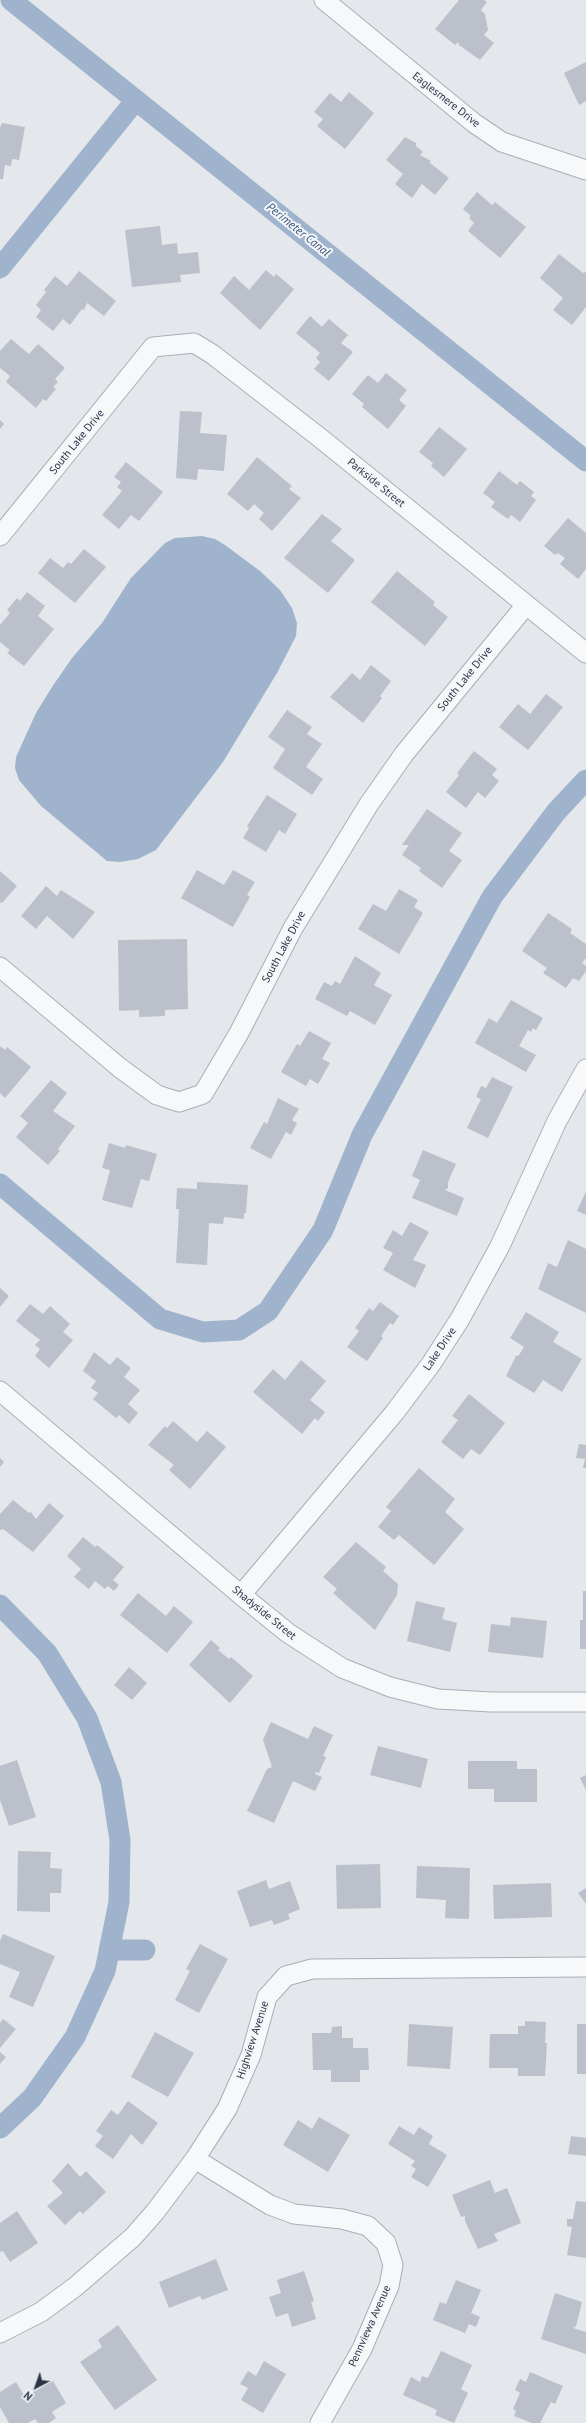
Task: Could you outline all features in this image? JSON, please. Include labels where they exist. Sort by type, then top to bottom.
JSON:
[{"type":"street","name":"Eaglesmere Drive","points":[[324,0],[474,123],[502,142],[586,170]]},
{"type":"street","name":"Parkside Street","points":[[153,347],[194,343],[212,354],[319,437],[586,653]]},
{"type":"street","name":"South Lake Drive","points":[[0,536],[153,347]]},
{"type":"street","name":"South Lake Drive","points":[[0,967],[120,1068],[157,1095],[179,1102],[203,1094],[240,1033],[293,928],[369,804],[404,754],[526,605]]},
{"type":"street","name":"Lake Drive","points":[[241,1595],[395,1412],[431,1364],[460,1320],[500,1246],[557,1121],[586,1069]]},
{"type":"street","name":"Shadyside Street","points":[[0,1391],[241,1595],[309,1648],[342,1668],[390,1687],[438,1699],[491,1702],[586,1702]]},
{"type":"street","name":"Highview Avenue","points":[[0,2333],[41,2312],[108,2260],[155,2212],[195,2159],[227,2109],[251,2055],[267,1997],[286,1976],[312,1969],[586,1966]]},
{"type":"street","name":"Pennviewa Avenue","points":[[195,2159],[270,2205],[294,2214],[342,2219],[368,2226],[386,2243],[393,2265],[389,2286],[362,2350],[320,2423]]},
{"type":"water","points":[[202,536],[215,539],[225,545],[260,571],[280,590],[292,608],[297,623],[296,636],[277,673],[223,762],[156,850],[138,859],[120,862],[107,861],[41,806],[19,780],[15,768],[16,757],[36,713],[52,687],[72,658],[102,623],[131,578],[165,543],[175,538]]},
{"type":"building","points":[[459,0],[484,0],[487,2],[481,10],[485,14],[488,30],[484,35],[494,43],[480,60],[459,45],[458,42],[455,45],[435,29]]},
{"type":"building","points":[[586,62],[586,101],[579,105],[564,73]]},
{"type":"building","points":[[349,92],[374,113],[345,149],[317,126],[323,119],[314,112],[330,93],[341,102]]},
{"type":"building","points":[[2,123],[25,127],[19,160],[12,159],[11,166],[5,165],[3,179],[0,179],[0,128]]},
{"type":"building","points":[[405,137],[416,143],[416,146],[423,152],[420,155],[431,161],[430,163],[449,178],[435,195],[422,184],[412,198],[395,184],[403,174],[386,160]]},
{"type":"building","points":[[477,192],[492,205],[495,202],[526,227],[500,258],[468,231],[474,223],[469,218],[471,216],[463,209]]},
{"type":"building","points":[[160,226],[162,245],[177,243],[178,254],[198,252],[200,273],[180,275],[181,282],[132,287],[125,230]]},
{"type":"building","points":[[559,254],[583,273],[586,272],[586,307],[572,325],[553,310],[563,298],[540,278]]},
{"type":"building","points":[[266,270],[274,277],[276,274],[294,289],[260,330],[220,293],[234,276],[249,290]]},
{"type":"building","points":[[79,271],[116,301],[104,316],[87,303],[84,310],[82,309],[70,325],[63,319],[53,331],[36,317],[41,310],[36,305],[46,292],[44,290],[55,276],[67,286]]},
{"type":"building","points":[[310,316],[322,327],[329,319],[348,335],[341,343],[353,352],[329,381],[314,369],[320,362],[316,358],[320,353],[296,333]]},
{"type":"building","points":[[11,339],[29,354],[38,344],[65,368],[55,379],[58,382],[53,387],[56,389],[46,401],[43,399],[36,408],[6,382],[10,376],[0,368],[0,351]]},
{"type":"building","points":[[386,373],[407,390],[399,400],[406,406],[388,429],[362,407],[364,404],[352,394],[368,375],[378,383]]},
{"type":"building","points":[[180,411],[202,412],[200,433],[227,435],[224,471],[198,469],[197,480],[176,478]]},
{"type":"building","points":[[0,420],[4,424],[0,429]]},
{"type":"building","points":[[439,427],[467,449],[444,477],[431,466],[433,463],[419,452]]},
{"type":"building","points":[[257,457],[292,486],[289,489],[301,498],[272,531],[259,519],[264,513],[254,504],[248,511],[227,494]]},
{"type":"building","points":[[126,462],[163,492],[139,521],[131,515],[119,529],[102,515],[122,491],[117,487],[121,482],[114,477]]},
{"type":"building","points":[[499,471],[517,485],[520,481],[534,492],[531,496],[536,500],[520,522],[511,515],[508,519],[491,507],[495,502],[483,493]]},
{"type":"building","points":[[322,514],[342,529],[331,541],[355,560],[328,593],[284,558]]},
{"type":"building","points":[[568,518],[586,533],[586,569],[578,579],[560,564],[565,558],[558,553],[555,555],[544,546]]},
{"type":"building","points":[[84,549],[106,567],[75,603],[38,573],[50,558],[63,568],[68,562],[71,564]]},
{"type":"building","points":[[397,571],[435,602],[433,605],[448,617],[425,646],[371,602]]},
{"type":"building","points":[[27,592],[45,606],[38,616],[54,629],[24,666],[7,653],[10,650],[0,642],[0,625],[10,613],[7,610],[17,598],[20,601]]},
{"type":"building","points":[[371,665],[391,681],[380,696],[382,698],[363,723],[330,697],[352,673],[360,680]]},
{"type":"building","points":[[546,694],[563,707],[528,750],[499,727],[518,704],[530,714]]},
{"type":"building","points":[[287,710],[312,727],[307,734],[322,744],[306,767],[323,779],[312,795],[273,768],[285,749],[268,737]]},
{"type":"building","points":[[474,751],[497,769],[492,775],[499,781],[485,798],[478,792],[466,808],[446,792],[459,775],[457,773]]},
{"type":"building","points":[[267,795],[297,814],[285,834],[279,830],[266,852],[243,838],[249,828],[247,826]]},
{"type":"building","points":[[427,809],[462,833],[449,851],[462,860],[442,888],[419,871],[421,868],[402,855],[409,845],[402,845]]},
{"type":"building","points":[[197,870],[224,885],[233,870],[255,882],[247,895],[250,897],[233,927],[181,898]]},
{"type":"building","points":[[0,871],[17,886],[2,903],[0,902]]},
{"type":"building","points":[[46,886],[57,896],[61,890],[95,912],[73,939],[47,916],[36,929],[21,916]]},
{"type":"building","points":[[399,889],[418,900],[414,907],[423,913],[399,954],[358,929],[373,904],[386,911]]},
{"type":"building","points":[[548,913],[572,929],[570,933],[586,944],[586,958],[582,963],[586,966],[586,971],[579,981],[573,978],[566,988],[543,973],[547,968],[522,951]]},
{"type":"building","points":[[187,939],[188,1009],[165,1010],[165,1016],[139,1017],[139,1010],[119,1011],[118,940]]},
{"type":"building","points":[[355,956],[381,973],[374,985],[392,995],[375,1025],[350,1011],[347,1016],[315,999],[324,982],[332,986],[335,981],[340,984]]},
{"type":"building","points":[[511,1000],[543,1018],[536,1030],[533,1028],[531,1032],[528,1030],[519,1046],[536,1055],[526,1072],[475,1043],[489,1018],[497,1023]]},
{"type":"building","points":[[309,1031],[331,1043],[322,1059],[330,1063],[318,1084],[310,1079],[306,1086],[281,1072],[297,1044],[300,1046]]},
{"type":"building","points":[[0,1046],[5,1050],[7,1047],[31,1067],[5,1098],[0,1093]]},
{"type":"building","points":[[492,1077],[513,1087],[488,1138],[467,1128],[481,1099],[476,1097],[481,1086],[486,1088]]},
{"type":"building","points":[[51,1080],[67,1093],[53,1111],[75,1126],[58,1149],[60,1151],[48,1165],[16,1137],[28,1123],[20,1116]]},
{"type":"building","points":[[278,1098],[299,1109],[292,1120],[297,1123],[291,1135],[286,1132],[271,1159],[250,1148],[264,1122],[267,1124]]},
{"type":"building","points":[[109,1143],[125,1148],[126,1145],[157,1154],[149,1181],[141,1179],[132,1208],[102,1200],[110,1170],[102,1168]]},
{"type":"building","points":[[423,1150],[456,1164],[448,1182],[448,1188],[445,1190],[464,1198],[457,1216],[412,1198],[420,1180],[412,1176]]},
{"type":"building","points":[[197,1182],[248,1185],[246,1213],[244,1213],[244,1219],[224,1217],[223,1224],[209,1223],[207,1265],[176,1263],[179,1209],[176,1209],[177,1188],[197,1189]]},
{"type":"building","points":[[586,1191],[586,1215],[577,1211]]},
{"type":"building","points":[[410,1222],[429,1232],[413,1260],[426,1265],[415,1288],[383,1270],[393,1253],[383,1248],[393,1230],[402,1236]]},
{"type":"building","points":[[568,1240],[586,1249],[586,1313],[538,1289],[548,1263],[557,1267]]},
{"type":"building","points":[[0,1288],[9,1296],[0,1307]]},
{"type":"building","points":[[380,1302],[399,1316],[393,1325],[390,1323],[381,1336],[383,1338],[367,1361],[347,1347],[359,1331],[355,1328],[369,1308],[373,1311]]},
{"type":"building","points":[[30,1304],[43,1314],[50,1306],[70,1324],[63,1332],[73,1340],[49,1368],[35,1356],[40,1349],[35,1345],[40,1340],[16,1321]]},
{"type":"building","points":[[526,1312],[559,1332],[553,1342],[582,1359],[562,1392],[543,1380],[534,1393],[506,1376],[516,1356],[519,1355],[524,1347],[510,1338]]},
{"type":"building","points":[[94,1352],[110,1365],[117,1357],[131,1368],[124,1377],[140,1390],[128,1404],[138,1413],[129,1424],[119,1415],[116,1418],[93,1399],[98,1393],[91,1388],[96,1381],[83,1371]]},
{"type":"building","points":[[301,1360],[326,1381],[310,1400],[325,1412],[318,1421],[315,1418],[302,1434],[253,1392],[273,1369],[285,1380]]},
{"type":"building","points":[[469,1394],[505,1423],[480,1455],[471,1449],[463,1459],[441,1442],[458,1420],[452,1416]]},
{"type":"building","points":[[173,1421],[197,1442],[207,1431],[226,1447],[190,1489],[169,1470],[174,1465],[148,1445],[165,1426],[167,1428]]},
{"type":"building","points":[[579,1444],[586,1445],[586,1468],[583,1468],[585,1459],[576,1458]]},
{"type":"building","points":[[0,1458],[4,1462],[0,1467]]},
{"type":"building","points":[[419,1468],[455,1499],[445,1512],[464,1529],[434,1565],[399,1535],[394,1540],[378,1527],[391,1511],[386,1507]]},
{"type":"building","points":[[13,1500],[29,1513],[31,1512],[36,1519],[49,1503],[64,1516],[33,1552],[3,1529],[0,1530],[0,1514]]},
{"type":"building","points":[[83,1537],[95,1547],[97,1545],[124,1567],[113,1580],[119,1585],[114,1591],[108,1586],[105,1589],[95,1581],[89,1589],[74,1577],[81,1569],[67,1556]]},
{"type":"building","points":[[356,1542],[386,1567],[383,1571],[398,1584],[397,1595],[375,1630],[333,1593],[337,1589],[323,1577]]},
{"type":"building","points":[[583,1591],[586,1591],[586,1649],[580,1649],[580,1620],[583,1620]]},
{"type":"building","points":[[138,1593],[166,1616],[174,1606],[193,1622],[167,1653],[120,1615]]},
{"type":"building","points":[[416,1601],[445,1608],[442,1619],[457,1623],[450,1652],[407,1641]]},
{"type":"building","points":[[511,1617],[547,1621],[543,1658],[488,1652],[491,1624],[510,1626]]},
{"type":"building","points":[[211,1640],[220,1648],[218,1650],[229,1659],[231,1657],[253,1676],[230,1703],[189,1665]]},
{"type":"building","points":[[129,1667],[147,1683],[132,1700],[114,1685]]},
{"type":"building","points":[[271,1722],[308,1739],[314,1726],[333,1735],[323,1756],[326,1757],[319,1773],[316,1772],[315,1774],[322,1777],[315,1791],[293,1781],[274,1823],[247,1811],[267,1769],[272,1767],[263,1740]]},
{"type":"building","points":[[378,1746],[428,1759],[421,1788],[370,1775]]},
{"type":"building","points":[[17,1760],[36,1817],[9,1826],[0,1800],[0,1766]]},
{"type":"building","points":[[468,1761],[517,1761],[517,1769],[537,1769],[537,1802],[494,1802],[494,1789],[468,1789]]},
{"type":"building","points":[[586,1775],[586,1790],[580,1778]]},
{"type":"building","points":[[18,1851],[51,1852],[50,1868],[62,1869],[61,1893],[50,1893],[50,1912],[17,1911]]},
{"type":"building","points":[[380,1864],[381,1908],[337,1909],[336,1865]]},
{"type":"building","points":[[417,1866],[470,1868],[469,1919],[445,1918],[446,1900],[416,1898]]},
{"type":"building","points":[[266,1880],[269,1889],[290,1881],[300,1909],[288,1914],[290,1919],[274,1925],[272,1920],[250,1927],[237,1891]]},
{"type":"building","points":[[551,1883],[552,1917],[494,1919],[493,1885]]},
{"type":"building","points":[[586,1888],[586,1904],[578,1893]]},
{"type":"building","points":[[3,1934],[55,1956],[33,2007],[9,1997],[20,1972],[0,1964],[0,1941]]},
{"type":"building","points":[[200,1944],[228,1959],[199,2013],[175,2000],[190,1971],[186,1969]]},
{"type":"building","points":[[3,2019],[16,2029],[0,2048],[0,2023]]},
{"type":"building","points":[[525,2021],[546,2022],[545,2043],[547,2043],[545,2076],[518,2076],[518,2068],[489,2068],[490,2034],[518,2034],[518,2026],[525,2026]]},
{"type":"building","points":[[409,2024],[453,2027],[450,2069],[407,2066]]},
{"type":"building","points":[[577,2024],[586,2024],[586,2074],[577,2074]]},
{"type":"building","points":[[342,2026],[342,2038],[353,2038],[353,2048],[368,2048],[369,2070],[360,2070],[360,2082],[331,2082],[331,2070],[313,2070],[312,2033],[331,2033],[332,2027]]},
{"type":"building","points":[[155,2032],[194,2053],[168,2097],[131,2077]]},
{"type":"building","points":[[0,2052],[6,2057],[0,2064]]},
{"type":"building","points":[[128,2101],[158,2123],[142,2145],[131,2134],[113,2159],[95,2146],[103,2136],[96,2131],[111,2110],[118,2115]]},
{"type":"building","points":[[319,2117],[350,2135],[328,2172],[283,2145],[298,2120],[312,2129]]},
{"type":"building","points":[[399,2126],[414,2135],[419,2127],[433,2136],[429,2144],[447,2155],[428,2187],[411,2177],[416,2169],[411,2166],[415,2161],[388,2144]]},
{"type":"building","points":[[571,2136],[586,2138],[586,2156],[568,2154]]},
{"type":"building","points":[[68,2163],[80,2177],[86,2171],[106,2192],[83,2214],[80,2211],[65,2225],[47,2206],[63,2193],[52,2181]]},
{"type":"building","points":[[490,2180],[495,2193],[507,2188],[521,2223],[494,2234],[498,2241],[478,2249],[465,2221],[465,2216],[461,2217],[452,2195]]},
{"type":"building","points":[[576,2201],[586,2202],[586,2258],[567,2255],[572,2227],[567,2226],[567,2219],[573,2219]]},
{"type":"building","points":[[17,2211],[38,2243],[10,2262],[3,2251],[0,2252],[0,2223]]},
{"type":"building","points":[[216,2259],[228,2290],[202,2300],[200,2296],[169,2308],[159,2282]]},
{"type":"building","points":[[304,2271],[314,2301],[311,2302],[316,2319],[292,2327],[288,2313],[276,2317],[269,2297],[281,2293],[277,2280]]},
{"type":"building","points":[[456,2280],[481,2290],[471,2313],[480,2317],[476,2327],[469,2324],[465,2333],[433,2320],[440,2302],[446,2304]]},
{"type":"building","points":[[555,2293],[582,2302],[576,2326],[573,2328],[586,2332],[586,2354],[541,2339]]},
{"type":"building","points":[[118,2325],[157,2380],[115,2410],[80,2362],[102,2347],[98,2340]]},
{"type":"building","points":[[441,2351],[472,2365],[461,2389],[468,2393],[454,2423],[435,2415],[437,2410],[403,2395],[411,2377],[420,2382],[422,2376],[428,2378]]},
{"type":"building","points":[[264,2361],[286,2374],[263,2413],[241,2400],[248,2388],[240,2384],[248,2371],[256,2376]]},
{"type":"building","points":[[530,2372],[563,2386],[555,2404],[551,2402],[540,2423],[532,2423],[514,2416],[516,2411],[513,2409],[520,2393],[515,2390],[520,2379],[526,2382]]},
{"type":"building","points":[[53,2381],[66,2403],[52,2412],[56,2418],[49,2423],[38,2423],[35,2419],[28,2423],[9,2423],[0,2407],[0,2392],[16,2382],[25,2397]]},
{"type":"waterway","name":"Perimeter Canal","points":[[11,0],[586,461]]},
{"type":"waterway","points":[[0,268],[136,100]]},
{"type":"waterway","points":[[0,1184],[160,1319],[203,1332],[239,1330],[268,1311],[323,1230],[362,1135],[492,897],[556,812],[586,780]]},
{"type":"waterway","points":[[0,1605],[47,1653],[87,1718],[111,1782],[120,1840],[119,1902],[105,1971],[75,2037],[32,2098],[0,2128]]},
{"type":"waterway","points":[[109,1950],[145,1950]]}]
